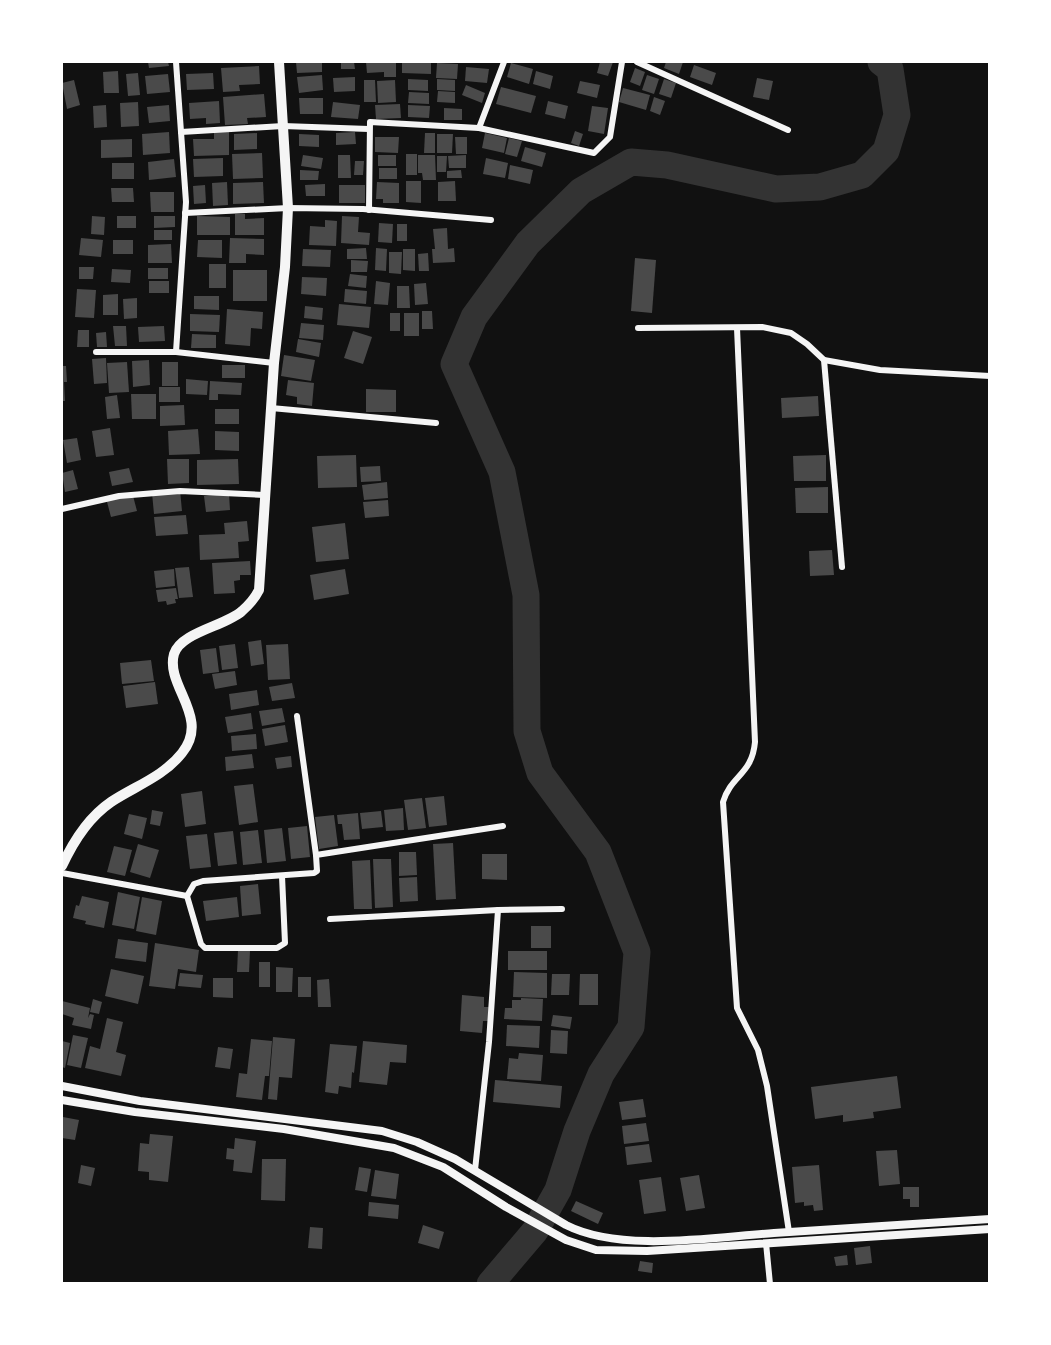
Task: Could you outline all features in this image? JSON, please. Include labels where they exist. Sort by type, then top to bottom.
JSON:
[{"type":"highway","points":[[62,866],[78,836],[109,803],[157,776],[173,763],[191,740],[190,716],[178,683],[173,657],[176,649],[186,641],[241,612],[256,595],[261,582],[264,495],[274,363],[285,267],[288,208],[279,62]]},
{"type":"street","points":[[176,62],[185,213],[176,352]]},
{"type":"street","points":[[479,128],[504,62]]},
{"type":"street","points":[[369,210],[370,122],[479,128],[594,153],[610,137],[622,62]]},
{"type":"street","points":[[637,62],[788,130]]},
{"type":"street","points":[[181,132],[283,126],[369,129]]},
{"type":"street","points":[[185,213],[288,208],[369,210],[491,220]]},
{"type":"street","points":[[737,327],[755,742],[750,765],[726,791],[723,813],[737,1008],[758,1050],[767,1086],[789,1232]]},
{"type":"street","points":[[638,328],[762,327],[791,333],[824,360],[880,370],[990,376]]},
{"type":"street","points":[[96,352],[176,352],[274,363]]},
{"type":"street","points":[[824,360],[842,567]]},
{"type":"street","points":[[271,408],[436,423]]},
{"type":"street","points":[[62,509],[119,496],[180,491],[264,495]]},
{"type":"street","points":[[282,876],[285,943],[277,948],[205,948],[201,944],[187,896],[194,884],[203,881],[282,876],[317,871],[297,716]]},
{"type":"street","points":[[316,855],[504,826]]},
{"type":"street","points":[[62,873],[187,896]]},
{"type":"street","points":[[330,919],[562,909]]},
{"type":"street","points":[[475,1170],[489,1042],[498,910]]},
{"type":"street","points":[[62,1086],[283,1124],[420,1157],[443,1167],[506,1207],[566,1240],[596,1250],[625,1252],[990,1229]]},
{"type":"street","points":[[62,1100],[135,1112],[283,1124],[353,1126],[382,1131],[417,1142],[475,1170],[566,1225],[591,1235],[619,1240],[671,1240],[990,1219]]},
{"type":"street","points":[[766,1243],[770,1284]]},
{"type":"building","points":[[148,62],[168,62],[169,66],[149,68]]},
{"type":"building","points":[[296,62],[322,62],[322,72],[297,73]]},
{"type":"building","points":[[341,62],[354,62],[355,69],[341,69]]},
{"type":"building","points":[[366,62],[396,62],[396,77],[384,77],[384,72],[367,73]]},
{"type":"building","points":[[402,62],[431,62],[431,74],[402,73]]},
{"type":"building","points":[[600,62],[613,62],[608,76],[597,73]]},
{"type":"building","points":[[666,62],[683,62],[679,74],[664,68]]},
{"type":"building","points":[[437,63],[458,64],[457,79],[436,78]]},
{"type":"building","points":[[511,63],[533,69],[529,84],[507,77]]},
{"type":"building","points":[[694,65],[716,73],[712,85],[690,77]]},
{"type":"building","points":[[259,66],[260,84],[239,85],[240,91],[223,92],[221,68]]},
{"type":"building","points":[[466,67],[489,69],[487,83],[465,81]]},
{"type":"building","points":[[635,68],[645,72],[640,86],[630,82]]},
{"type":"building","points":[[118,71],[119,93],[104,93],[103,72]]},
{"type":"building","points":[[536,71],[553,76],[550,89],[533,84]]},
{"type":"building","points":[[138,73],[140,95],[128,96],[126,74]]},
{"type":"building","points":[[213,73],[214,89],[187,90],[186,74]]},
{"type":"building","points":[[168,74],[170,92],[147,94],[145,76]]},
{"type":"building","points":[[322,75],[323,90],[299,93],[297,77]]},
{"type":"building","points":[[647,75],[659,79],[654,94],[642,90]]},
{"type":"building","points":[[355,77],[355,91],[334,92],[333,78]]},
{"type":"building","points":[[757,78],[773,81],[769,100],[753,97]]},
{"type":"building","points":[[408,79],[428,80],[428,91],[408,90]]},
{"type":"building","points":[[437,79],[455,80],[455,91],[437,90]]},
{"type":"building","points":[[664,79],[676,83],[671,98],[659,94]]},
{"type":"building","points":[[74,80],[80,105],[67,109],[62,83]]},
{"type":"building","points":[[364,80],[375,80],[376,102],[364,102]]},
{"type":"building","points":[[395,80],[396,102],[378,103],[377,81]]},
{"type":"building","points":[[580,81],[600,85],[597,98],[577,93]]},
{"type":"building","points":[[466,85],[485,93],[482,103],[462,95]]},
{"type":"building","points":[[501,87],[536,96],[531,113],[496,104]]},
{"type":"building","points":[[623,88],[650,95],[646,110],[619,102]]},
{"type":"building","points":[[438,91],[455,92],[455,103],[437,102]]},
{"type":"building","points":[[409,92],[429,93],[429,104],[408,103]]},
{"type":"building","points":[[264,94],[266,117],[247,118],[248,124],[225,125],[223,97]]},
{"type":"building","points":[[654,97],[665,101],[660,115],[650,111]]},
{"type":"building","points":[[299,98],[323,98],[323,114],[300,114]]},
{"type":"building","points":[[219,101],[220,123],[206,124],[206,118],[190,119],[189,103]]},
{"type":"building","points":[[548,101],[568,106],[565,119],[545,114]]},
{"type":"building","points":[[138,102],[139,126],[121,127],[120,103]]},
{"type":"building","points":[[333,102],[360,105],[358,119],[331,117]]},
{"type":"building","points":[[400,104],[401,118],[376,119],[375,105]]},
{"type":"building","points":[[106,105],[107,127],[94,128],[93,106]]},
{"type":"building","points":[[169,105],[170,121],[149,123],[147,107]]},
{"type":"building","points":[[408,105],[430,106],[429,118],[408,117]]},
{"type":"building","points":[[592,106],[608,108],[604,134],[588,131]]},
{"type":"building","points":[[444,108],[462,109],[462,120],[444,120]]},
{"type":"building","points":[[214,129],[229,129],[229,155],[194,156],[193,139],[214,139]]},
{"type":"building","points":[[575,131],[583,134],[579,146],[571,143]]},
{"type":"building","points":[[169,132],[170,153],[143,155],[142,134]]},
{"type":"building","points":[[355,132],[356,144],[336,145],[336,133]]},
{"type":"building","points":[[257,133],[257,149],[234,150],[234,134]]},
{"type":"building","points":[[425,133],[435,133],[435,153],[424,153]]},
{"type":"building","points":[[485,133],[507,138],[504,153],[482,148]]},
{"type":"building","points":[[299,134],[319,135],[319,147],[299,146]]},
{"type":"building","points":[[437,134],[453,134],[452,153],[437,153]]},
{"type":"building","points":[[375,137],[399,137],[398,153],[375,152]]},
{"type":"building","points":[[455,137],[467,137],[467,154],[456,154]]},
{"type":"building","points":[[509,138],[522,141],[517,157],[505,154]]},
{"type":"building","points":[[132,139],[132,157],[101,158],[101,140]]},
{"type":"building","points":[[525,147],[546,153],[542,167],[521,161]]},
{"type":"building","points":[[262,153],[263,178],[233,179],[232,154]]},
{"type":"building","points":[[406,154],[417,154],[417,175],[406,175]]},
{"type":"building","points":[[303,155],[323,158],[321,169],[301,166]]},
{"type":"building","points":[[338,155],[350,155],[351,178],[338,178]]},
{"type":"building","points":[[378,155],[396,155],[396,166],[378,166]]},
{"type":"building","points":[[418,155],[435,155],[436,180],[423,180],[422,173],[418,173]]},
{"type":"building","points":[[466,155],[466,168],[449,168],[448,156]]},
{"type":"building","points":[[437,156],[447,156],[446,172],[437,172]]},
{"type":"building","points":[[223,158],[223,176],[194,177],[193,159]]},
{"type":"building","points":[[486,158],[508,163],[505,178],[483,174]]},
{"type":"building","points":[[174,159],[176,177],[149,180],[148,162]]},
{"type":"building","points":[[355,161],[364,161],[363,175],[354,175]]},
{"type":"building","points":[[112,163],[134,163],[134,179],[112,179]]},
{"type":"building","points":[[510,165],[533,170],[530,184],[508,179]]},
{"type":"building","points":[[379,168],[397,168],[397,179],[379,179]]},
{"type":"building","points":[[300,170],[319,171],[318,180],[300,180]]},
{"type":"building","points":[[461,170],[462,178],[447,178],[447,171]]},
{"type":"building","points":[[406,181],[421,181],[421,203],[406,202]]},
{"type":"building","points":[[455,181],[456,201],[438,201],[438,182]]},
{"type":"building","points":[[227,182],[228,205],[213,206],[212,183]]},
{"type":"building","points":[[263,182],[264,203],[233,204],[233,183]]},
{"type":"building","points":[[377,182],[399,183],[399,203],[383,203],[383,199],[376,199]]},
{"type":"building","points":[[325,184],[325,196],[306,196],[305,185]]},
{"type":"building","points":[[205,185],[206,203],[194,204],[193,186]]},
{"type":"building","points":[[339,185],[365,185],[365,203],[339,203]]},
{"type":"building","points":[[111,188],[133,188],[134,202],[112,202]]},
{"type":"building","points":[[150,192],[174,192],[174,212],[151,212]]},
{"type":"building","points":[[235,214],[245,214],[245,219],[264,218],[264,235],[235,235]]},
{"type":"building","points":[[92,216],[105,217],[104,235],[91,234]]},
{"type":"building","points":[[117,216],[136,216],[136,228],[117,228]]},
{"type":"building","points":[[154,216],[175,216],[175,227],[154,228]]},
{"type":"building","points":[[197,216],[230,217],[230,235],[197,235]]},
{"type":"building","points":[[342,216],[359,217],[358,232],[370,233],[369,245],[341,243]]},
{"type":"building","points":[[325,220],[337,221],[336,246],[309,245],[310,226],[325,227]]},
{"type":"building","points":[[379,223],[393,224],[392,243],[378,242]]},
{"type":"building","points":[[397,224],[407,224],[407,241],[397,241]]},
{"type":"building","points":[[447,228],[448,249],[454,248],[455,262],[433,263],[432,249],[435,249],[433,229]]},
{"type":"building","points":[[154,230],[172,230],[172,240],[154,240]]},
{"type":"building","points":[[81,238],[103,240],[101,257],[79,255]]},
{"type":"building","points":[[230,238],[264,239],[264,255],[246,254],[246,263],[229,263]]},
{"type":"building","points":[[113,240],[133,240],[133,254],[113,254]]},
{"type":"building","points":[[198,240],[222,240],[222,258],[197,257]]},
{"type":"building","points":[[171,244],[172,263],[148,263],[148,245]]},
{"type":"building","points":[[366,248],[367,259],[347,259],[347,249]]},
{"type":"building","points":[[376,248],[387,249],[386,271],[375,270]]},
{"type":"building","points":[[303,249],[331,250],[330,267],[302,266]]},
{"type":"building","points":[[403,249],[415,249],[415,271],[403,270]]},
{"type":"building","points":[[389,252],[402,252],[401,274],[389,273]]},
{"type":"building","points":[[428,253],[429,271],[419,271],[418,254]]},
{"type":"building","points":[[635,258],[656,260],[652,313],[631,311]]},
{"type":"building","points":[[351,260],[368,261],[367,272],[351,272]]},
{"type":"building","points":[[209,264],[226,264],[226,288],[209,288]]},
{"type":"building","points":[[79,267],[94,267],[93,279],[79,279]]},
{"type":"building","points":[[148,268],[168,268],[168,279],[148,279]]},
{"type":"building","points":[[112,269],[131,270],[130,283],[111,282]]},
{"type":"building","points":[[233,270],[267,270],[267,301],[233,301]]},
{"type":"building","points":[[350,274],[367,276],[366,288],[348,286]]},
{"type":"building","points":[[302,277],[327,278],[326,296],[301,294]]},
{"type":"building","points":[[149,281],[169,281],[169,293],[149,293]]},
{"type":"building","points":[[376,281],[390,283],[388,305],[374,304]]},
{"type":"building","points":[[426,283],[428,304],[415,305],[414,284]]},
{"type":"building","points":[[397,286],[409,286],[410,308],[397,308]]},
{"type":"building","points":[[77,289],[96,290],[94,318],[75,317]]},
{"type":"building","points":[[345,289],[367,291],[366,304],[344,302]]},
{"type":"building","points":[[118,294],[118,315],[103,315],[103,295]]},
{"type":"building","points":[[194,296],[219,296],[219,310],[194,309]]},
{"type":"building","points":[[137,298],[137,318],[124,319],[123,299]]},
{"type":"building","points":[[339,304],[371,307],[369,328],[337,325]]},
{"type":"building","points":[[305,306],[323,308],[322,320],[304,318]]},
{"type":"building","points":[[227,309],[263,312],[262,329],[251,328],[250,346],[225,344]]},
{"type":"building","points":[[422,311],[432,311],[433,329],[422,329]]},
{"type":"building","points":[[390,313],[400,313],[400,331],[390,331]]},
{"type":"building","points":[[404,313],[419,313],[419,336],[404,336]]},
{"type":"building","points":[[190,314],[220,315],[219,332],[190,331]]},
{"type":"building","points":[[301,323],[324,325],[323,340],[299,338]]},
{"type":"building","points":[[113,326],[126,326],[127,346],[115,346]]},
{"type":"building","points":[[164,326],[165,341],[139,342],[138,327]]},
{"type":"building","points":[[78,330],[89,330],[89,347],[77,347]]},
{"type":"building","points":[[353,331],[372,337],[363,364],[344,358]]},
{"type":"building","points":[[106,332],[107,347],[97,347],[96,333]]},
{"type":"building","points":[[192,334],[216,335],[216,348],[191,348]]},
{"type":"building","points":[[298,339],[321,343],[319,357],[296,352]]},
{"type":"building","points":[[284,355],[315,360],[311,381],[281,376]]},
{"type":"building","points":[[106,358],[107,383],[94,384],[92,359]]},
{"type":"building","points":[[149,360],[150,385],[133,387],[132,361]]},
{"type":"building","points":[[127,362],[129,392],[109,393],[107,363]]},
{"type":"building","points":[[162,362],[178,362],[178,386],[162,386]]},
{"type":"building","points":[[222,365],[245,365],[245,378],[222,378]]},
{"type":"building","points":[[62,366],[66,366],[65,401],[62,401]]},
{"type":"building","points":[[186,379],[208,381],[207,395],[186,394]]},
{"type":"building","points":[[288,380],[314,383],[312,406],[297,404],[297,397],[286,395]]},
{"type":"building","points":[[210,381],[242,383],[241,395],[218,394],[218,400],[209,400]]},
{"type":"building","points":[[159,387],[180,387],[180,402],[159,402]]},
{"type":"building","points":[[366,389],[396,390],[396,412],[366,412]]},
{"type":"building","points":[[131,394],[156,394],[156,419],[132,419]]},
{"type":"building","points":[[117,395],[120,418],[107,419],[105,397]]},
{"type":"building","points":[[818,396],[819,416],[782,418],[781,398]]},
{"type":"building","points":[[184,405],[185,425],[160,426],[160,406]]},
{"type":"building","points":[[215,409],[239,409],[239,424],[215,424]]},
{"type":"building","points":[[110,428],[114,455],[96,457],[92,431]]},
{"type":"building","points":[[198,429],[200,454],[169,455],[168,431]]},
{"type":"building","points":[[215,431],[239,432],[239,451],[215,450]]},
{"type":"building","points":[[77,438],[81,460],[67,463],[63,440]]},
{"type":"building","points":[[356,455],[357,487],[318,488],[317,456]]},
{"type":"building","points":[[826,455],[826,481],[794,481],[793,456]]},
{"type":"building","points":[[167,459],[189,459],[189,483],[168,484]]},
{"type":"building","points":[[238,459],[239,484],[197,485],[197,460]]},
{"type":"building","points":[[380,466],[381,481],[361,482],[360,467]]},
{"type":"building","points":[[129,468],[133,482],[112,486],[109,472]]},
{"type":"building","points":[[73,470],[78,489],[65,492],[62,473]]},
{"type":"building","points":[[387,482],[388,498],[364,500],[362,485]]},
{"type":"building","points":[[828,487],[828,513],[796,513],[795,488]]},
{"type":"building","points":[[180,490],[182,511],[154,514],[152,493]]},
{"type":"building","points":[[132,492],[137,511],[111,517],[106,498]]},
{"type":"building","points":[[229,494],[230,510],[206,512],[204,496]]},
{"type":"building","points":[[388,500],[389,516],[365,518],[363,502]]},
{"type":"building","points":[[186,515],[188,534],[156,536],[154,517]]},
{"type":"building","points":[[247,521],[249,541],[238,542],[239,558],[200,560],[199,535],[225,534],[224,523]]},
{"type":"building","points":[[345,523],[349,559],[316,562],[312,527]]},
{"type":"building","points":[[832,550],[834,575],[810,576],[809,551]]},
{"type":"building","points":[[250,561],[251,575],[240,575],[240,580],[234,581],[235,593],[214,594],[212,563]]},
{"type":"building","points":[[189,567],[193,597],[179,598],[175,568]]},
{"type":"building","points":[[174,569],[175,586],[156,588],[154,571]]},
{"type":"building","points":[[345,569],[349,594],[314,600],[310,575]]},
{"type":"building","points":[[176,588],[178,599],[175,599],[176,603],[167,605],[166,601],[158,602],[156,590]]},
{"type":"building","points":[[261,640],[264,664],[251,666],[248,642]]},
{"type":"building","points":[[235,644],[238,668],[222,670],[219,646]]},
{"type":"building","points":[[288,644],[290,679],[268,680],[266,645]]},
{"type":"building","points":[[216,648],[219,672],[203,674],[200,650]]},
{"type":"building","points":[[151,660],[154,681],[122,684],[120,663]]},
{"type":"building","points":[[235,671],[237,685],[215,689],[212,674]]},
{"type":"building","points":[[155,682],[158,704],[126,708],[123,686]]},
{"type":"building","points":[[292,683],[295,698],[272,701],[269,687]]},
{"type":"building","points":[[257,690],[259,705],[231,710],[229,694]]},
{"type":"building","points":[[282,708],[285,722],[262,726],[259,711]]},
{"type":"building","points":[[251,713],[253,729],[228,733],[225,717]]},
{"type":"building","points":[[285,725],[288,742],[265,746],[262,729]]},
{"type":"building","points":[[256,734],[257,749],[232,751],[231,736]]},
{"type":"building","points":[[252,754],[254,768],[226,771],[225,757]]},
{"type":"building","points":[[291,756],[292,767],[277,769],[275,758]]},
{"type":"building","points":[[253,784],[258,822],[239,825],[234,786]]},
{"type":"building","points":[[202,791],[206,824],[185,827],[181,794]]},
{"type":"building","points":[[444,796],[447,825],[429,827],[425,798]]},
{"type":"building","points":[[422,798],[426,828],[408,830],[404,800]]},
{"type":"building","points":[[403,808],[404,830],[386,831],[384,810]]},
{"type":"building","points":[[152,810],[163,812],[160,826],[150,824]]},
{"type":"building","points":[[381,811],[383,827],[362,829],[360,813]]},
{"type":"building","points":[[358,813],[360,839],[344,840],[342,824],[338,824],[337,815]]},
{"type":"building","points":[[129,814],[147,818],[142,839],[124,834]]},
{"type":"building","points":[[334,815],[338,846],[319,849],[315,817]]},
{"type":"building","points":[[307,826],[310,857],[291,859],[288,828]]},
{"type":"building","points":[[282,828],[286,861],[267,863],[264,830]]},
{"type":"building","points":[[258,830],[262,863],[243,865],[240,832]]},
{"type":"building","points":[[233,831],[237,864],[218,866],[214,833]]},
{"type":"building","points":[[207,834],[211,867],[190,869],[186,836]]},
{"type":"building","points":[[453,843],[456,899],[436,900],[433,844]]},
{"type":"building","points":[[138,844],[159,850],[150,878],[130,872]]},
{"type":"building","points":[[114,846],[132,850],[125,876],[107,872]]},
{"type":"building","points":[[399,852],[416,852],[417,875],[399,876]]},
{"type":"building","points":[[482,854],[507,854],[507,880],[482,879]]},
{"type":"building","points":[[373,859],[391,859],[393,907],[375,908]]},
{"type":"building","points":[[370,860],[372,909],[354,909],[352,861]]},
{"type":"building","points":[[417,877],[418,901],[400,902],[399,878]]},
{"type":"building","points":[[258,884],[261,914],[242,916],[240,886]]},
{"type":"building","points":[[118,892],[140,897],[134,929],[112,925]]},
{"type":"building","points":[[82,896],[109,902],[104,928],[85,924],[86,921],[73,918],[76,905],[79,906]]},
{"type":"building","points":[[142,897],[162,901],[156,935],[136,931]]},
{"type":"building","points":[[237,897],[239,917],[206,921],[203,901]]},
{"type":"building","points":[[531,926],[551,926],[551,948],[531,948]]},
{"type":"building","points":[[118,939],[148,943],[146,962],[115,958]]},
{"type":"building","points":[[155,943],[199,950],[196,972],[178,969],[175,989],[149,986]]},
{"type":"building","points":[[238,950],[250,951],[249,972],[237,972]]},
{"type":"building","points":[[508,951],[547,951],[547,970],[508,970]]},
{"type":"building","points":[[259,962],[270,962],[270,987],[259,987]]},
{"type":"building","points":[[276,967],[293,968],[292,992],[276,992]]},
{"type":"building","points":[[111,969],[144,976],[138,1004],[105,996]]},
{"type":"building","points":[[514,972],[547,973],[547,998],[513,997]]},
{"type":"building","points":[[180,973],[203,975],[201,988],[178,986]]},
{"type":"building","points":[[552,974],[570,974],[569,995],[551,995]]},
{"type":"building","points":[[580,974],[598,974],[598,1005],[579,1005]]},
{"type":"building","points":[[298,977],[311,977],[311,997],[298,997]]},
{"type":"building","points":[[213,978],[233,978],[233,998],[213,997]]},
{"type":"building","points":[[329,979],[331,1007],[318,1007],[317,980]]},
{"type":"building","points":[[462,995],[484,997],[484,1007],[489,1007],[488,1021],[483,1021],[482,1033],[460,1031]]},
{"type":"building","points":[[521,998],[543,999],[542,1021],[504,1019],[505,1008],[512,1008],[512,1000],[521,1000]]},
{"type":"building","points":[[93,999],[102,1002],[99,1014],[90,1012]]},
{"type":"building","points":[[62,1001],[90,1008],[88,1018],[90,1014],[94,1015],[91,1029],[72,1025],[74,1018],[62,1014]]},
{"type":"building","points":[[553,1015],[572,1017],[570,1029],[551,1026]]},
{"type":"building","points":[[107,1018],[123,1022],[116,1052],[126,1055],[121,1076],[85,1068],[90,1046],[100,1049]]},
{"type":"building","points":[[507,1025],[540,1026],[539,1048],[506,1046]]},
{"type":"building","points":[[551,1030],[568,1031],[567,1054],[550,1053]]},
{"type":"building","points":[[73,1035],[88,1038],[81,1068],[67,1065]]},
{"type":"building","points":[[273,1037],[295,1039],[292,1078],[279,1077],[277,1100],[268,1099]]},
{"type":"building","points":[[251,1039],[272,1041],[269,1076],[265,1076],[262,1100],[236,1097],[239,1073],[247,1074]]},
{"type":"building","points":[[62,1041],[70,1043],[65,1068],[62,1067]]},
{"type":"building","points":[[363,1041],[407,1045],[406,1063],[390,1062],[387,1085],[359,1082]]},
{"type":"building","points":[[330,1044],[357,1046],[351,1088],[339,1086],[338,1094],[325,1092]]},
{"type":"building","points":[[218,1047],[233,1049],[230,1069],[215,1067]]},
{"type":"building","points":[[519,1053],[543,1055],[541,1081],[507,1079],[509,1058],[518,1059]]},
{"type":"building","points":[[897,1076],[901,1108],[873,1112],[874,1118],[843,1122],[843,1115],[815,1119],[811,1087]]},
{"type":"building","points":[[495,1080],[562,1086],[560,1108],[493,1102]]},
{"type":"building","points":[[643,1099],[646,1117],[622,1120],[619,1102]]},
{"type":"building","points":[[63,1117],[79,1120],[75,1140],[62,1138]]},
{"type":"building","points":[[646,1123],[649,1141],[624,1144],[622,1126]]},
{"type":"building","points":[[150,1134],[173,1136],[168,1182],[149,1180],[149,1172],[138,1171],[140,1143],[149,1144]]},
{"type":"building","points":[[235,1138],[256,1141],[252,1173],[233,1171],[234,1160],[226,1159],[227,1148],[234,1149]]},
{"type":"building","points":[[649,1144],[652,1162],[627,1165],[625,1147]]},
{"type":"building","points":[[897,1150],[900,1184],[879,1186],[876,1151]]},
{"type":"building","points":[[262,1159],[286,1159],[285,1201],[261,1200]]},
{"type":"building","points":[[81,1165],[95,1168],[91,1186],[78,1183]]},
{"type":"building","points":[[819,1165],[823,1210],[814,1211],[813,1205],[804,1206],[804,1202],[795,1203],[792,1167]]},
{"type":"building","points":[[359,1167],[371,1169],[367,1192],[355,1190]]},
{"type":"building","points":[[375,1170],[399,1174],[396,1199],[371,1196]]},
{"type":"building","points":[[699,1175],[705,1208],[686,1211],[680,1178]]},
{"type":"building","points":[[661,1177],[666,1211],[644,1214],[639,1180]]},
{"type":"building","points":[[903,1187],[919,1187],[919,1207],[910,1207],[910,1199],[903,1199]]},
{"type":"building","points":[[576,1201],[603,1213],[598,1224],[571,1211]]},
{"type":"building","points":[[369,1202],[399,1205],[398,1219],[368,1216]]},
{"type":"building","points":[[423,1225],[444,1232],[439,1249],[418,1243]]},
{"type":"building","points":[[310,1227],[323,1228],[322,1249],[308,1248]]},
{"type":"building","points":[[870,1246],[872,1263],[856,1265],[854,1248]]},
{"type":"building","points":[[847,1255],[848,1265],[836,1266],[834,1257]]},
{"type":"building","points":[[640,1261],[653,1263],[652,1273],[638,1271]]},
{"type":"waterway","points":[[490,1284],[535,1231],[558,1190],[577,1131],[601,1074],[631,1027],[637,952],[598,852],[540,773],[527,731],[526,595],[502,472],[454,364],[474,317],[528,243],[581,191],[631,162],[667,165],[776,189],[820,187],[862,175],[886,151],[897,115],[890,69],[881,62]]}]
